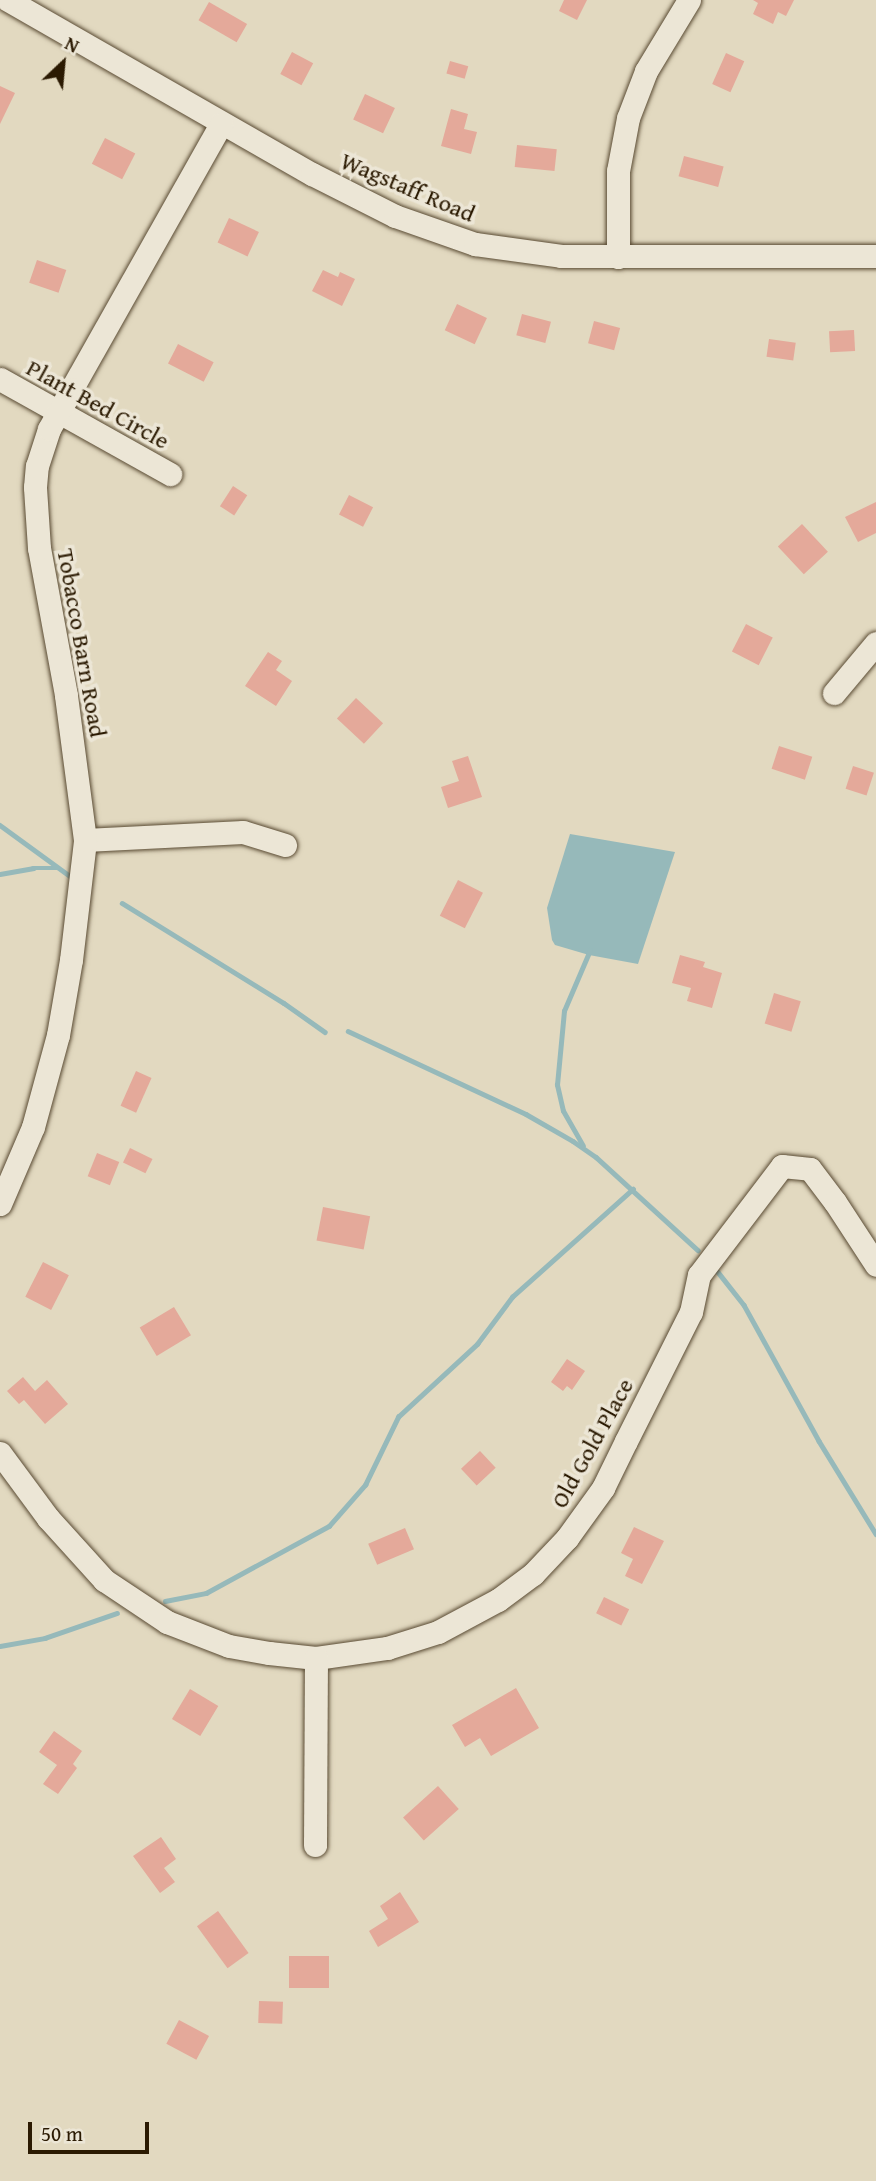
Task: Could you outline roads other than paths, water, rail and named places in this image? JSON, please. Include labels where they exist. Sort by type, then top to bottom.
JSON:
[{"type":"street","name":"Wagstaff Road","points":[[8,0],[221,124],[364,201],[437,232],[510,251],[618,257],[876,256]]},
{"type":"street","points":[[618,257],[618,171],[628,118],[646,71],[688,0]]},
{"type":"street","name":"Tobacco Barn Road","points":[[0,1204],[33,1127],[58,1035],[71,960],[85,840],[79,781],[36,515],[35,487],[41,447],[221,124]]},
{"type":"street","name":"Plant Bed Circle","points":[[0,379],[170,474]]},
{"type":"street","points":[[834,692],[876,643]]},
{"type":"street","points":[[85,840],[243,832],[285,845]]},
{"type":"street","name":"Old Gold Place","points":[[0,1453],[80,1556],[104,1580],[167,1622],[229,1646],[316,1658],[387,1648],[438,1632],[498,1600],[548,1559],[585,1515],[603,1488],[691,1312],[699,1275],[782,1166],[810,1169],[876,1265]]},
{"type":"street","points":[[314,1845],[316,1658]]},
{"type":"water","points":[[570,834],[675,852],[638,964],[589,955],[555,945],[552,940],[547,908]]},
{"type":"waterway","points":[[0,825],[70,876]]},
{"type":"waterway","points":[[0,874],[33,868],[58,868]]},
{"type":"waterway","points":[[122,903],[284,1003],[325,1032]]},
{"type":"waterway","points":[[583,1146],[563,1111],[557,1085],[564,1011],[590,950]]},
{"type":"waterway","points":[[348,1031],[526,1114],[573,1141],[596,1157],[698,1250]]},
{"type":"waterway","points":[[165,1601],[206,1593],[329,1526],[365,1485],[398,1417],[477,1344],[512,1297],[633,1189]]},
{"type":"waterway","points":[[718,1272],[744,1305],[819,1441],[876,1534]]},
{"type":"waterway","points":[[0,1646],[45,1638],[117,1613]]}]
